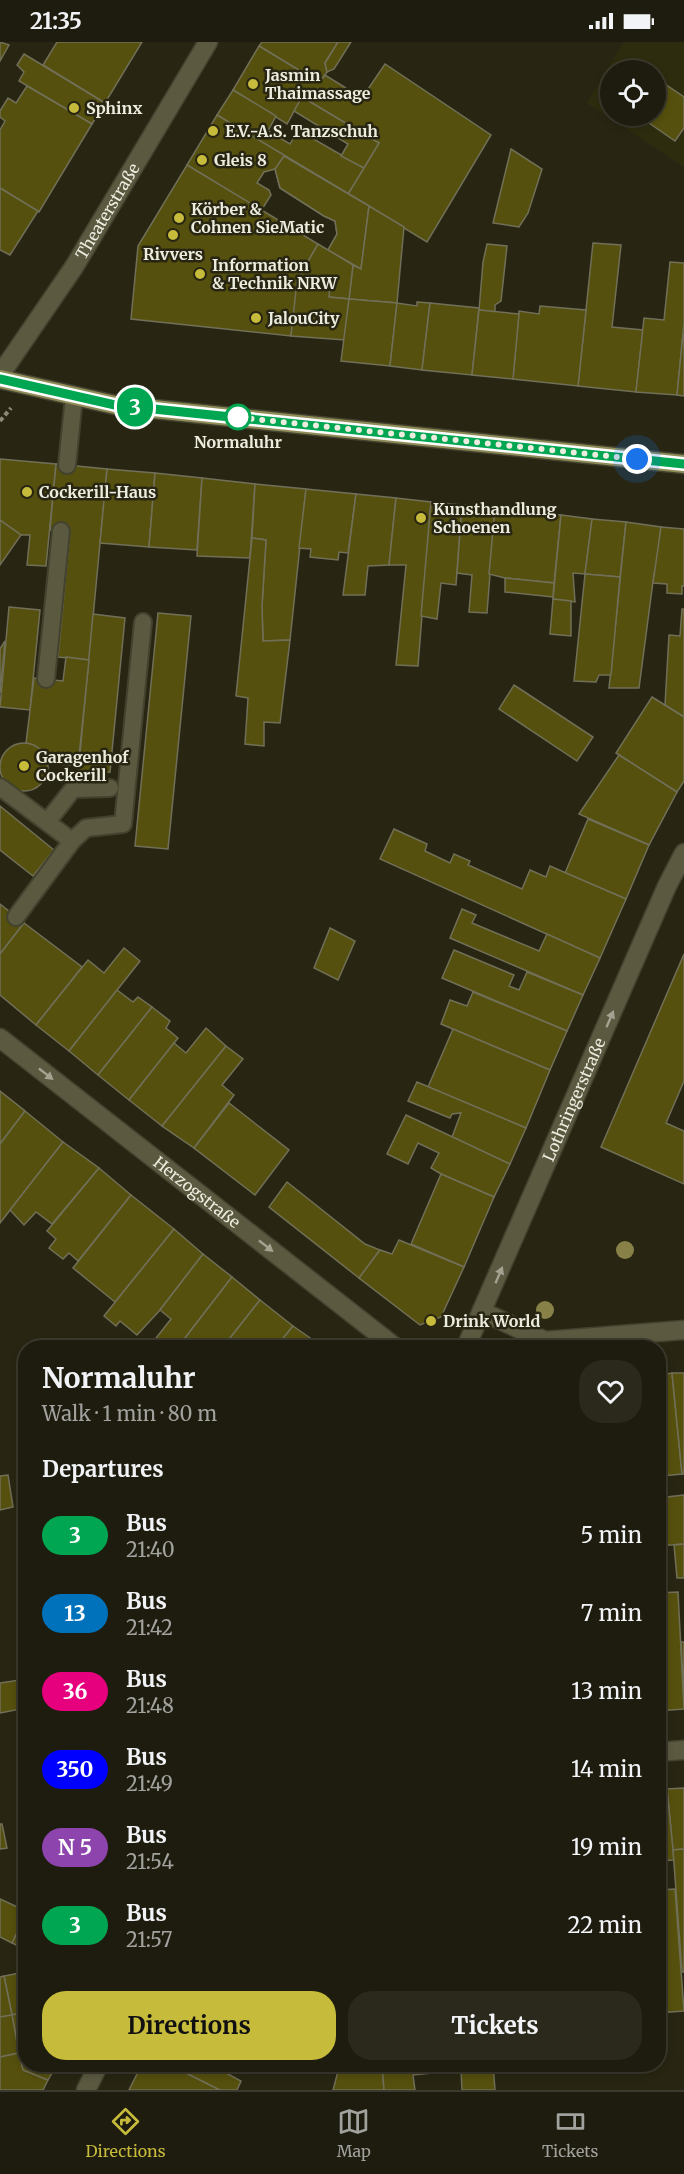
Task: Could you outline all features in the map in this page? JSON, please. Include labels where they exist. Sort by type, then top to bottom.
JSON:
[{"type":"main road","points":[[0,377],[74,397],[115,405],[684,464]]},
{"type":"street","name":"Theaterstraße","points":[[0,377],[74,267],[208,42]]},
{"type":"street","name":"Lothringerstraße","points":[[469,1340],[667,886],[684,853]]},
{"type":"street","name":"Herzogstraße","points":[[0,1038],[386,1340]]},
{"type":"street","points":[[483,1312],[542,1340]]},
{"type":"street","points":[[557,1340],[684,1330]]},
{"type":"street","points":[[666,1751],[684,1750]]},
{"type":"street","points":[[86,2090],[95,2072]]},
{"type":"lane","points":[[68,465],[74,397]]},
{"type":"lane","points":[[46,679],[61,531]]},
{"type":"lane","points":[[16,917],[72,841],[86,828],[123,824],[143,622]]},
{"type":"lane","points":[[0,787],[72,841]]},
{"type":"lane","points":[[47,822],[73,789],[110,788]]},
{"type":"shaded area","points":[[624,42],[684,42],[684,167],[622,126],[666,126],[666,60],[613,60]]},
{"type":"shaded area","points":[[600,82],[600,112],[587,103]]},
{"type":"building","points":[[0,42],[9,45],[0,61]]},
{"type":"building","points":[[57,42],[142,42],[105,103],[43,65]]},
{"type":"building","points":[[262,42],[338,42],[325,63],[327,72],[323,78],[315,80],[259,46]]},
{"type":"building","points":[[338,42],[351,42],[334,69],[327,72],[325,63]]},
{"type":"building","points":[[259,46],[315,80],[325,75],[362,98],[385,64],[491,135],[427,242],[348,194],[379,143],[302,97],[287,124],[233,90]]},
{"type":"building","points":[[24,54],[105,103],[92,124],[19,81],[24,72],[17,65]]},
{"type":"building","points":[[666,85],[684,97],[684,128],[675,141],[653,126],[666,126]]},
{"type":"building","points":[[27,86],[92,124],[39,212],[0,188],[0,130],[5,121],[0,117],[0,111],[8,98],[16,103]]},
{"type":"building","points":[[233,90],[276,116],[268,131],[290,144],[298,130],[364,168],[348,194],[217,115]]},
{"type":"building","points":[[302,97],[379,143],[364,168],[341,156],[348,144],[294,111]]},
{"type":"building","points":[[217,115],[369,206],[361,269],[328,250],[337,234],[335,221],[280,188],[275,169],[264,172],[257,183],[269,190],[271,195],[261,211],[187,165]]},
{"type":"building","points":[[511,149],[542,169],[528,213],[519,227],[493,223]]},
{"type":"building","points":[[284,156],[369,206],[361,269],[328,250],[337,234],[335,221],[280,188],[275,169]]},
{"type":"building","points":[[187,165],[318,244],[298,279],[291,336],[131,319],[138,246]]},
{"type":"building","points":[[0,188],[38,211],[10,255],[0,250]]},
{"type":"building","points":[[369,206],[404,227],[397,303],[349,299],[353,265],[361,269]]},
{"type":"building","points":[[593,243],[621,245],[612,327],[643,330],[636,392],[578,386]]},
{"type":"building","points":[[318,244],[353,265],[349,299],[329,297],[330,285],[297,281]]},
{"type":"building","points":[[487,244],[507,246],[501,301],[495,305],[495,312],[479,310],[483,262]]},
{"type":"building","points":[[670,262],[684,263],[684,323],[677,395],[636,392],[644,318],[664,320]]},
{"type":"building","points":[[297,281],[330,285],[329,297],[349,299],[345,340],[291,336]]},
{"type":"building","points":[[349,299],[397,303],[390,366],[341,361]]},
{"type":"building","points":[[417,302],[430,303],[422,370],[390,366],[397,303],[417,306]]},
{"type":"building","points":[[430,303],[479,308],[472,375],[422,370]]},
{"type":"building","points":[[540,306],[586,310],[578,386],[513,379],[519,311],[539,314]]},
{"type":"building","points":[[479,310],[519,314],[513,379],[472,375]]},
{"type":"building","points":[[684,334],[684,396],[677,395]]},
{"type":"building","name":"Cockerill-Haus","points":[[0,459],[56,464],[46,566],[27,565],[30,535],[21,535],[0,520]]},
{"type":"building","points":[[56,464],[107,469],[89,660],[58,657],[70,532],[50,530]]},
{"type":"building","points":[[107,469],[155,473],[149,547],[100,543]]},
{"type":"building","points":[[155,473],[202,478],[197,550],[149,547]]},
{"type":"building","points":[[202,478],[255,484],[250,558],[197,556]]},
{"type":"building","points":[[255,484],[306,489],[290,640],[263,641],[262,606],[266,540],[252,538]]},
{"type":"building","points":[[306,489],[356,494],[348,553],[339,552],[338,560],[310,557],[311,549],[299,548]]},
{"type":"building","points":[[356,494],[396,498],[389,565],[368,566],[365,595],[343,595]]},
{"type":"building","points":[[396,498],[431,502],[418,666],[396,665],[406,565],[389,565]]},
{"type":"building","points":[[431,502],[462,505],[456,585],[441,583],[437,619],[421,616]]},
{"type":"building","points":[[462,505],[495,509],[487,613],[469,612],[472,575],[457,573]]},
{"type":"building","points":[[495,509],[561,515],[554,583],[489,574]]},
{"type":"building","points":[[561,515],[592,519],[585,574],[573,573],[575,602],[553,599]]},
{"type":"building","points":[[592,519],[626,522],[620,577],[585,574]]},
{"type":"building","points":[[0,520],[21,535],[0,565]]},
{"type":"building","points":[[626,522],[661,527],[639,688],[609,688]]},
{"type":"building","points":[[661,527],[684,529],[682,594],[667,593],[667,584],[653,583]]},
{"type":"building","points":[[252,538],[266,540],[262,606],[263,641],[290,640],[280,723],[264,722],[264,746],[245,744],[248,698],[236,696]]},
{"type":"building","points":[[585,574],[620,577],[611,675],[599,675],[596,682],[574,681]]},
{"type":"building","points":[[505,578],[554,583],[553,597],[505,592]]},
{"type":"building","points":[[553,599],[571,601],[571,636],[550,634]]},
{"type":"building","points":[[9,607],[40,610],[30,710],[0,707]]},
{"type":"building","points":[[682,609],[684,609],[684,717],[665,705],[669,635],[680,636]]},
{"type":"building","points":[[158,613],[191,616],[168,849],[135,846]]},
{"type":"building","points":[[93,614],[125,618],[110,772],[78,775]]},
{"type":"building","points":[[5,641],[0,693],[0,649]]},
{"type":"building","points":[[66,657],[89,660],[78,766],[47,763],[40,749],[26,743],[34,678],[63,681]]},
{"type":"building","points":[[514,685],[593,737],[577,761],[499,709]]},
{"type":"building","points":[[652,697],[684,717],[684,781],[677,792],[616,753]]},
{"type":"building","name":"Garagenhof Cockerill","points":[[24,743],[41,750],[48,767],[41,784],[24,791],[7,784],[0,767],[7,750]]},
{"type":"building","points":[[619,755],[677,792],[649,845],[579,814]]},
{"type":"building","points":[[0,806],[54,850],[33,876],[0,850]]},
{"type":"building","points":[[588,819],[649,845],[626,899],[565,873]]},
{"type":"building","points":[[394,829],[427,844],[425,851],[450,863],[454,854],[470,861],[468,865],[522,889],[530,870],[546,877],[550,866],[626,899],[600,958],[380,859]]},
{"type":"building","points":[[0,904],[24,923],[0,954]]},
{"type":"building","points":[[462,909],[476,915],[472,923],[539,951],[547,934],[600,958],[583,995],[450,938]]},
{"type":"building","points":[[24,923],[82,967],[36,1025],[0,995],[0,954]]},
{"type":"building","points":[[330,928],[355,941],[338,980],[314,968]]},
{"type":"building","points":[[124,948],[140,961],[69,1051],[36,1025],[88,960],[104,973]]},
{"type":"building","points":[[454,950],[514,975],[509,986],[519,990],[527,972],[583,995],[567,1031],[442,978]]},
{"type":"building","points":[[684,954],[684,1081],[666,1123],[684,1131],[684,1184],[601,1147]]},
{"type":"building","points":[[117,990],[133,1002],[138,997],[152,1007],[98,1075],[69,1051]]},
{"type":"building","points":[[473,992],[567,1031],[550,1070],[441,1024],[450,1000],[467,1006]]},
{"type":"building","points":[[152,1007],[170,1021],[166,1028],[178,1038],[129,1100],[98,1075]]},
{"type":"building","points":[[206,1028],[226,1046],[162,1126],[129,1100],[174,1043],[186,1053]]},
{"type":"building","points":[[453,1029],[550,1070],[526,1128],[428,1087]]},
{"type":"building","points":[[226,1046],[243,1059],[222,1085],[234,1095],[194,1148],[162,1126]]},
{"type":"building","points":[[417,1082],[526,1128],[510,1164],[452,1137],[461,1113],[452,1114],[450,1118],[408,1101]]},
{"type":"building","points":[[0,1091],[25,1111],[0,1144]]},
{"type":"building","points":[[229,1103],[289,1150],[255,1195],[194,1148]]},
{"type":"building","points":[[25,1111],[63,1142],[0,1223],[0,1144]]},
{"type":"building","points":[[406,1115],[510,1164],[494,1197],[431,1168],[439,1153],[418,1143],[408,1164],[387,1154]]},
{"type":"building","points":[[63,1142],[99,1168],[52,1224],[36,1212],[24,1225],[10,1210]]},
{"type":"building","points":[[99,1168],[131,1195],[78,1261],[69,1253],[63,1259],[49,1248],[56,1239],[47,1231]]},
{"type":"building","points":[[441,1174],[494,1197],[464,1267],[411,1244]]},
{"type":"building","points":[[287,1182],[365,1244],[380,1250],[359,1278],[269,1207]]},
{"type":"building","points":[[131,1195],[174,1229],[115,1302],[73,1268]]},
{"type":"building","points":[[174,1229],[203,1254],[160,1310],[137,1335],[120,1321],[116,1326],[104,1316]]},
{"type":"building","points":[[399,1240],[464,1267],[441,1317],[420,1325],[359,1278],[380,1250],[392,1254]]},
{"type":"building","points":[[203,1254],[232,1277],[183,1340],[154,1340],[171,1319],[160,1310]]},
{"type":"building","points":[[232,1277],[260,1300],[229,1340],[183,1340]]},
{"type":"building","points":[[260,1300],[293,1326],[282,1340],[229,1340]]},
{"type":"building","points":[[293,1326],[313,1340],[282,1340]]},
{"type":"building","points":[[672,1373],[682,1474],[666,1476],[666,1430],[666,1374]]},
{"type":"building","points":[[672,1373],[684,1373],[684,1474],[682,1474]]},
{"type":"building","points":[[8,1475],[13,1507],[0,1510],[0,1476]]},
{"type":"building","points":[[684,1495],[684,1544],[666,1545],[666,1497]]},
{"type":"building","points":[[684,1544],[684,1578],[677,1578],[674,1545]]},
{"type":"building","points":[[678,1592],[684,1709],[666,1710],[666,1593]]},
{"type":"building","points":[[681,1642],[684,1642],[684,1699]]},
{"type":"building","points":[[18,1680],[18,1710],[0,1713],[0,1683]]},
{"type":"building","points":[[684,1788],[684,1849],[673,1850],[667,1789]]},
{"type":"building","points":[[666,1789],[674,1860],[666,1860]]},
{"type":"building","points":[[0,1824],[2,1824],[7,1848],[0,1849]]},
{"type":"building","points":[[684,1849],[684,1972],[682,1972],[673,1850]]},
{"type":"building","points":[[675,1889],[684,2011],[666,2012],[666,1890]]},
{"type":"building","points":[[0,1899],[18,1907],[18,1931],[12,1943],[0,1937]]},
{"type":"building","points":[[18,1931],[18,1946],[12,1943]]},
{"type":"building","points":[[18,1973],[18,2014],[12,2015],[4,1976]]},
{"type":"building","points":[[4,1976],[12,2015],[0,2017],[0,1977]]},
{"type":"building","points":[[18,2014],[18,2048],[12,2015]]},
{"type":"building","points":[[12,2015],[18,2053],[0,2057],[0,2017]]},
{"type":"building","points":[[18,2053],[18,2072],[28,2072],[48,2080],[43,2090],[0,2090],[0,2057]]},
{"type":"building","points":[[28,2072],[53,2072],[48,2080]]},
{"type":"building","points":[[138,2072],[184,2072],[220,2090],[129,2090]]},
{"type":"building","points":[[184,2072],[224,2072],[241,2081],[237,2090],[220,2090]]},
{"type":"building","points":[[338,2072],[383,2072],[384,2090],[333,2090]]},
{"type":"building","points":[[383,2072],[442,2072],[413,2075],[415,2090],[384,2090]]},
{"type":"building","points":[[461,2072],[494,2072],[495,2090],[462,2090]]},
{"type":"bus line","name":"3","points":[[0,379],[115,405],[684,464]]},
{"type":"place","name":"Jasmin Thaimassage","points":[[253,84]]},
{"type":"place","name":"Sphinx","points":[[74,108]]},
{"type":"place","name":"E.V.-A.S. Tanzschuh","points":[[213,131]]},
{"type":"place","name":"Gleis 8","points":[[202,160]]},
{"type":"place","name":"Körber & Cohnen SieMatic","points":[[179,218]]},
{"type":"place","name":"Rivvers","points":[[173,235]]},
{"type":"place","name":"Information & Technik NRW","points":[[200,274]]},
{"type":"place","name":"JalouCity","points":[[256,318]]},
{"type":"place","name":"Normaluhr","points":[[238,417]]},
{"type":"place","name":"Cockerill-Haus","points":[[27,492]]},
{"type":"place","name":"Kunsthandlung Schoenen","points":[[421,518]]},
{"type":"place","name":"Garagenhof Cockerill","points":[[24,766]]},
{"type":"place","name":"Drink World","points":[[431,1321]]},
{"type":"route","points":[[238,417],[234,417],[637,459]]}]
